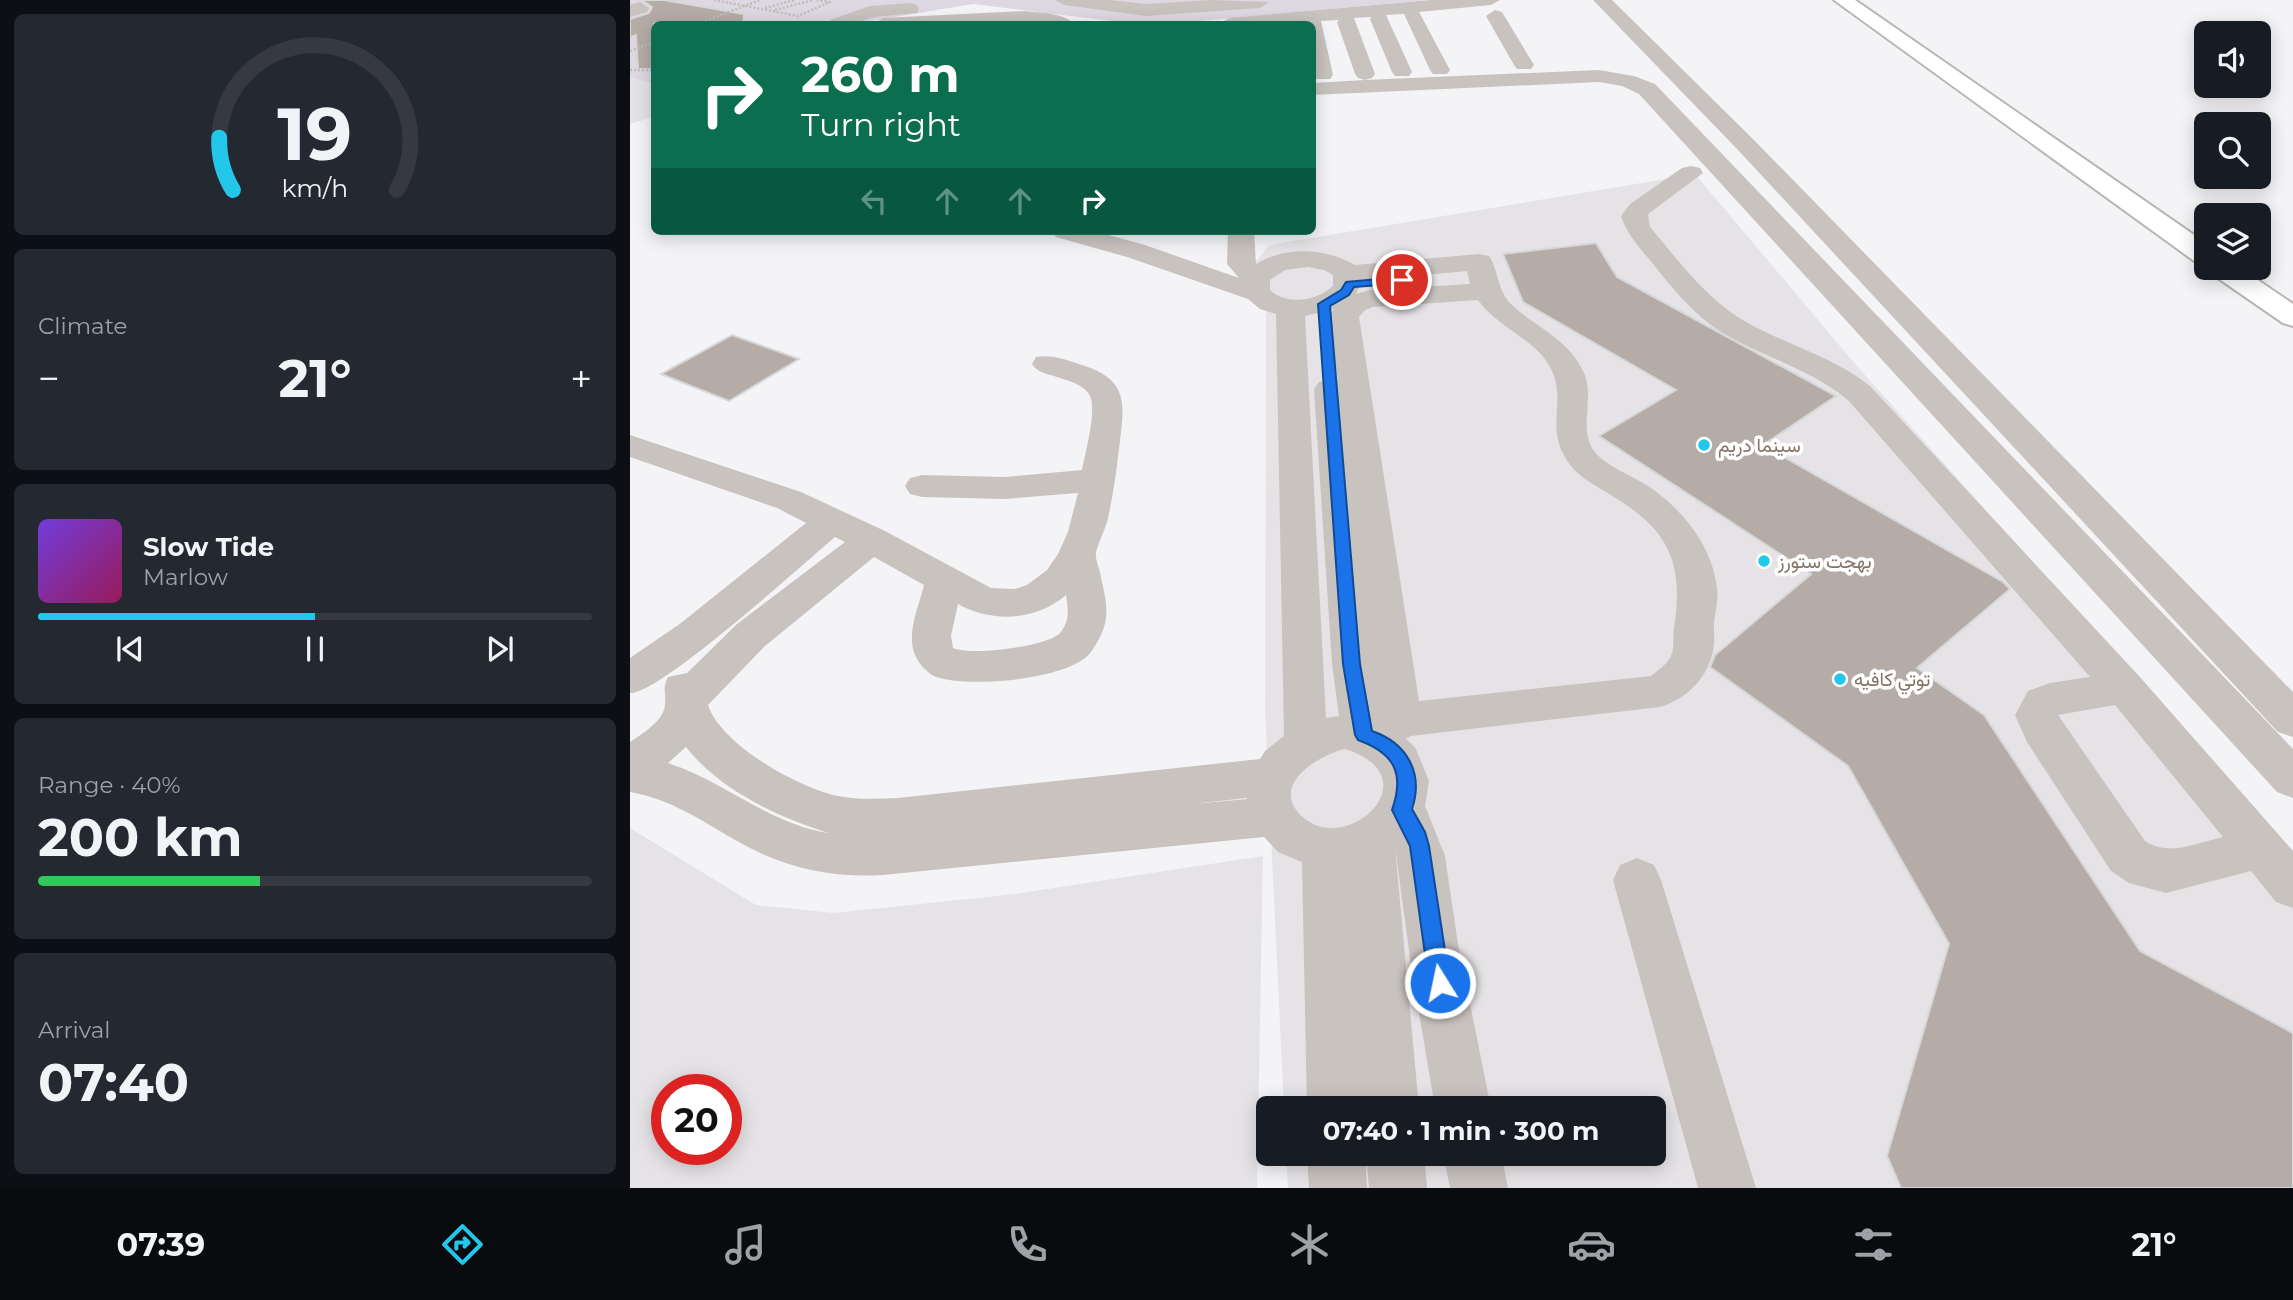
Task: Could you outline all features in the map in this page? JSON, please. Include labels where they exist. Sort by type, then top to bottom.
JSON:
[{"type":"main road","points":[[1843,0],[2194,248]]},
{"type":"main road","points":[[1863,0],[2173,206]]},
{"type":"main road","points":[[2271,272],[2293,287]]},
{"type":"main road","points":[[2239,280],[2293,317]]},
{"type":"street","points":[[1064,0],[1157,10],[1280,0]]},
{"type":"street","points":[[1602,0],[1760,160],[2293,720]]},
{"type":"street","points":[[846,21],[870,12],[919,9],[940,2]]},
{"type":"street","points":[[1278,21],[1493,8],[1524,65]]},
{"type":"street","points":[[1412,15],[1440,70]]},
{"type":"street","points":[[944,21],[1025,17],[1054,21]]},
{"type":"street","points":[[1379,19],[1402,72]]},
{"type":"street","points":[[1347,22],[1365,74]]},
{"type":"street","points":[[1316,54],[1318,82],[1599,76],[1618,78],[1647,89],[1705,169],[2293,779]]},
{"type":"street","points":[[1760,160],[1705,169],[1639,209],[1634,216],[1638,229],[1704,303],[1722,319],[1840,377],[1859,393],[2123,687],[2293,886]]},
{"type":"street","points":[[1079,235],[1256,286]]},
{"type":"street","points":[[1241,235],[1241,264],[1263,300],[1482,276]]},
{"type":"street","points":[[1256,286],[1270,267],[1308,258],[1333,263],[1328,293],[1306,742]]},
{"type":"street","points":[[1461,1096],[1415,832],[1365,833],[1304,842],[1286,832],[1274,796],[1281,763],[1306,742],[1325,735],[1382,732],[1660,691],[1685,670],[1695,649],[1693,627],[1698,587],[1688,551],[1666,520],[1652,507],[1604,476],[1581,457],[1570,435],[1575,394],[1564,363],[1546,343],[1503,312],[1482,276]]},
{"type":"street","points":[[1382,732],[1344,316],[1355,304],[1370,299],[1482,276]]},
{"type":"street","points":[[1328,293],[1352,664],[1382,732],[1405,771],[1407,794],[1365,833],[1336,1096]]},
{"type":"street","points":[[630,444],[745,483],[832,520],[985,602],[998,604],[1025,601],[1051,589],[1061,581],[1089,526],[1099,480],[1109,408],[1105,393],[1086,377],[1047,364]]},
{"type":"street","points":[[922,486],[1005,488],[1099,480]]},
{"type":"street","points":[[631,678],[695,633],[832,520]]},
{"type":"street","points":[[630,763],[647,755],[668,737],[683,718],[687,703],[751,635],[872,540]]},
{"type":"street","points":[[944,581],[931,636],[934,653],[940,660],[949,665],[972,667],[1051,658],[1075,644],[1089,615],[1077,553]]},
{"type":"street","points":[[631,678],[660,677],[673,680],[681,686],[699,732],[708,743],[774,790],[815,809],[853,818],[898,818],[1274,796]]},
{"type":"street","points":[[2123,687],[2050,700],[2038,708],[2036,715],[2042,730],[2128,856],[2146,868],[2166,873],[2260,848]]},
{"type":"street","points":[[630,773],[681,785],[796,847],[837,855],[883,854],[1274,796]]},
{"type":"street","points":[[1365,833],[1390,1096]]},
{"type":"street","points":[[1637,880],[1727,1188]]},
{"type":"street","points":[[1337,1166],[1338,1188]]},
{"type":"street","points":[[1396,1166],[1398,1188]]},
{"type":"street","points":[[1475,1166],[1479,1188]]},
{"type":"path","points":[[714,0],[798,16],[830,2],[815,0],[771,10]]},
{"type":"path","points":[[733,4],[737,0]]},
{"type":"path","points":[[706,21],[760,0]]},
{"type":"path","points":[[760,9],[795,0]]},
{"type":"path","points":[[630,51],[651,43]]},
{"type":"path","points":[[630,70],[651,70]]},
{"type":"shaded area","points":[[630,0],[1428,0],[1200,21],[1112,21],[973,4],[870,21],[651,21],[651,82],[630,78]]},
{"type":"shaded area","points":[[630,78],[651,82],[651,118],[630,124]]},
{"type":"shaded area","points":[[1695,174],[1856,365],[2293,853],[2293,1188],[1288,1188],[1287,1166],[1666,1166],[1666,1096],[1283,1096],[1265,711],[1266,310],[1235,288],[1269,245]]},
{"type":"shaded area","points":[[630,828],[756,905],[834,913],[1015,894],[1263,856],[1259,1096],[1256,1096],[1257,1188],[630,1188]]},
{"type":"building","points":[[642,0],[664,0],[744,14],[743,21],[651,21],[651,69],[638,69],[636,35],[630,37],[630,19],[649,13],[652,7]]},
{"type":"building","points":[[1596,243],[1617,277],[1836,396],[1763,445],[2003,582],[2010,589],[1917,668],[1984,715],[2140,951],[2293,1033],[2293,1188],[1901,1188],[1887,1156],[1949,944],[1848,766],[1710,667],[1715,655],[1811,574],[1599,436],[1676,390],[1523,302],[1503,254]]},
{"type":"building","points":[[732,335],[799,359],[729,401],[661,374]]},
{"type":"place","name":"سينما دريم","points":[[1704,445]]},
{"type":"place","name":"بهجت ستورز","points":[[1764,561]]},
{"type":"place","name":"توتي كافيه","points":[[1840,679]]},
{"type":"route","points":[[1402,280],[1350,284],[1336,299],[1324,304],[1352,664],[1364,735],[1380,741],[1393,751],[1402,763],[1407,778],[1407,794],[1402,810],[1415,832],[1419,846],[1440,983]]}]
